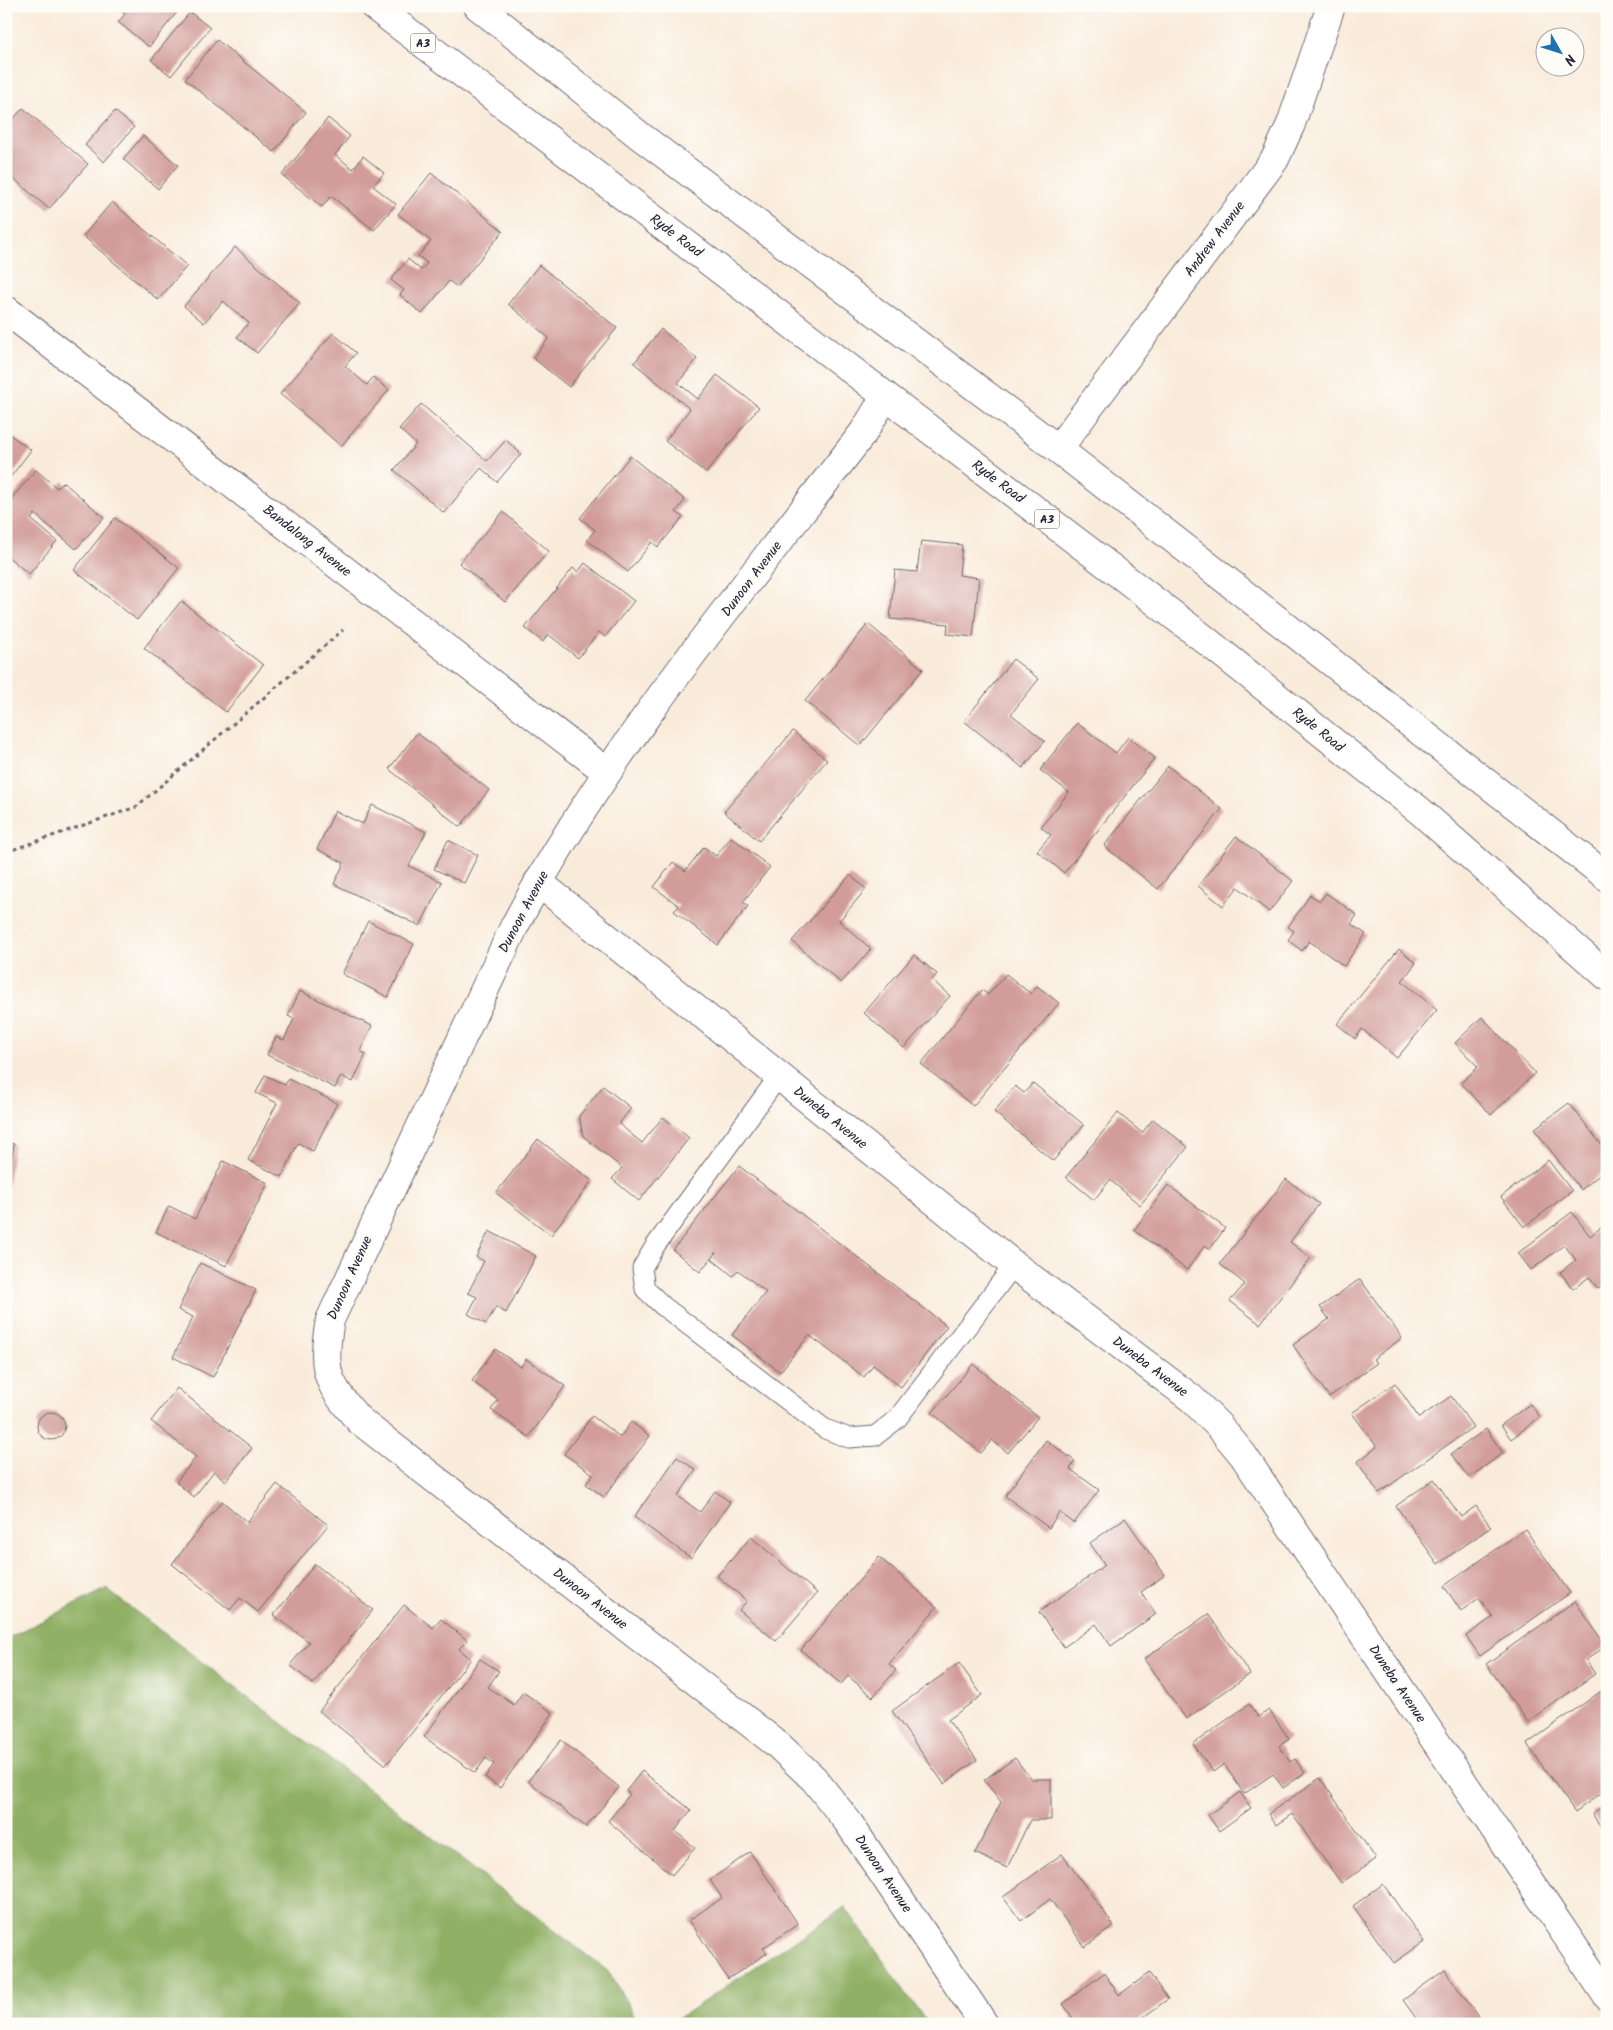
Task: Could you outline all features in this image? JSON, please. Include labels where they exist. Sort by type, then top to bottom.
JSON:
[{"type":"main road","name":"Ryde Road","points":[[374,6],[1198,634],[1412,804],[1607,976]]},
{"type":"main road","points":[[478,6],[640,136],[1058,449],[1607,877]]},
{"type":"main road","name":"Andrew Avenue","points":[[1058,449],[1275,160],[1292,124],[1331,6]]},
{"type":"main road","name":"Bandalong Avenue","points":[[6,310],[607,772]]},
{"type":"main road","name":"Dunoon Avenue","points":[[885,397],[863,433],[607,772],[538,882],[511,934],[330,1320],[325,1346],[326,1371],[338,1397],[360,1421],[777,1744],[814,1779],[848,1822],[984,2024]]},
{"type":"main road","name":"Duneba Avenue","points":[[538,882],[1014,1265],[1191,1398],[1219,1426],[1242,1455],[1607,1996]]},
{"type":"lane","points":[[779,1076],[654,1246],[642,1268],[645,1289],[663,1306],[824,1430],[849,1438],[875,1436],[897,1419],[1014,1265]]},
{"type":"path","points":[[6,852],[136,807],[343,630]]},
{"type":"green space","points":[[106,1589],[609,1972],[639,2024],[6,2024],[6,1639]]},
{"type":"green space","points":[[845,1907],[925,2020],[920,2024],[670,2024]]},
{"type":"building","points":[[115,6],[182,6],[149,47],[118,22],[125,14]]},
{"type":"building","points":[[190,12],[210,28],[171,76],[151,60]]},
{"type":"building","points":[[217,40],[306,112],[274,152],[185,79]]},
{"type":"building","points":[[23,108],[88,164],[49,209],[6,172],[6,127]]},
{"type":"building","points":[[115,111],[134,127],[104,162],[85,145]]},
{"type":"building","points":[[328,118],[350,136],[335,155],[353,169],[363,156],[384,173],[373,186],[396,204],[374,230],[331,196],[322,207],[282,175]]},
{"type":"building","points":[[143,136],[178,165],[158,189],[123,159]]},
{"type":"building","points":[[431,173],[503,231],[457,287],[449,281],[422,314],[400,295],[404,290],[391,280],[408,259],[421,270],[427,263],[418,256],[431,241],[398,214]]},
{"type":"building","points":[[112,202],[187,266],[158,300],[83,236]]},
{"type":"building","points":[[235,247],[300,303],[257,353],[237,337],[249,323],[223,301],[204,323],[184,306]]},
{"type":"building","points":[[539,265],[617,328],[569,387],[533,358],[549,338],[508,304]]},
{"type":"building","points":[[661,329],[697,359],[678,383],[698,399],[717,375],[759,407],[706,473],[665,441],[690,409],[634,363]]},
{"type":"building","points":[[333,333],[356,353],[345,366],[367,385],[373,377],[389,390],[341,446],[280,394]]},
{"type":"building","points":[[421,404],[487,461],[506,440],[521,454],[497,482],[481,468],[444,513],[394,470],[416,444],[399,429]]},
{"type":"building","points":[[6,432],[31,450],[6,483]]},
{"type":"building","points":[[630,456],[685,500],[676,512],[683,517],[658,547],[652,542],[628,572],[587,540],[595,530],[580,518]]},
{"type":"building","points":[[36,470],[57,488],[63,482],[104,517],[76,549],[35,514],[31,519],[57,541],[29,574],[6,555],[6,531],[9,528],[6,526],[6,505]]},
{"type":"building","points":[[503,512],[549,551],[505,602],[459,563]]},
{"type":"building","points":[[115,518],[179,568],[137,620],[74,570]]},
{"type":"building","points":[[921,541],[962,545],[959,575],[979,578],[973,637],[947,634],[948,624],[890,619],[895,570],[917,572]]},
{"type":"building","points":[[585,563],[634,601],[605,637],[599,632],[578,658],[548,634],[543,642],[525,628],[573,568],[578,572]]},
{"type":"building","points":[[181,601],[263,665],[226,712],[144,648]]},
{"type":"building","points":[[868,624],[923,669],[860,746],[805,701]]},
{"type":"building","points":[[1013,659],[1039,679],[1011,714],[1045,741],[1023,768],[964,721]]},
{"type":"building","points":[[1077,723],[1116,753],[1128,737],[1155,758],[1064,873],[1037,851],[1051,835],[1041,827],[1069,792],[1040,770]]},
{"type":"building","points":[[793,731],[827,760],[759,841],[724,812]]},
{"type":"building","points":[[417,733],[489,790],[460,827],[389,769]]},
{"type":"building","points":[[1168,766],[1222,809],[1158,889],[1104,846]]},
{"type":"building","points":[[372,805],[426,832],[409,866],[442,882],[420,926],[334,884],[344,863],[317,849],[335,811],[363,824]]},
{"type":"building","points":[[1236,836],[1293,881],[1269,912],[1238,887],[1223,906],[1198,886]]},
{"type":"building","points":[[731,837],[770,867],[743,902],[748,906],[718,945],[674,911],[679,906],[654,887],[673,862],[685,871],[704,847],[716,856]]},
{"type":"building","points":[[448,840],[478,855],[464,883],[434,869]]},
{"type":"building","points":[[850,875],[866,889],[839,921],[871,949],[841,983],[792,941]]},
{"type":"building","points":[[1326,893],[1357,915],[1351,924],[1366,934],[1344,966],[1309,941],[1302,951],[1288,940],[1294,931],[1288,927],[1310,895],[1320,901]]},
{"type":"building","points":[[368,921],[414,944],[388,997],[342,974]]},
{"type":"building","points":[[1399,949],[1416,963],[1402,981],[1437,1010],[1397,1058],[1362,1029],[1355,1039],[1337,1024]]},
{"type":"building","points":[[914,955],[937,974],[932,980],[950,996],[904,1048],[864,1013]]},
{"type":"building","points":[[1006,974],[1031,994],[1037,986],[1059,1003],[973,1106],[921,1064],[982,990],[988,995]]},
{"type":"building","points":[[300,991],[372,1026],[360,1051],[366,1054],[353,1082],[341,1076],[335,1088],[267,1055],[276,1037],[284,1040],[294,1019],[288,1016]]},
{"type":"building","points":[[1482,1017],[1535,1073],[1491,1115],[1461,1083],[1478,1067],[1455,1043]]},
{"type":"building","points":[[265,1075],[285,1085],[288,1079],[337,1103],[313,1151],[298,1143],[282,1177],[248,1160],[277,1103],[256,1093]]},
{"type":"building","points":[[1033,1083],[1084,1125],[1053,1161],[994,1112],[1015,1086],[1024,1093]]},
{"type":"building","points":[[603,1086],[631,1108],[619,1124],[642,1143],[663,1117],[689,1138],[639,1201],[612,1179],[622,1168],[583,1136],[579,1116]]},
{"type":"building","points":[[1569,1103],[1607,1152],[1607,1169],[1581,1190],[1534,1129]]},
{"type":"building","points":[[1118,1113],[1142,1133],[1153,1119],[1188,1147],[1140,1205],[1110,1180],[1094,1200],[1066,1177]]},
{"type":"building","points":[[538,1139],[592,1181],[551,1235],[496,1193]]},
{"type":"building","points":[[6,1143],[14,1144],[7,1189],[6,1189]]},
{"type":"building","points":[[1548,1160],[1572,1191],[1524,1227],[1501,1197]]},
{"type":"building","points":[[223,1161],[268,1183],[226,1266],[156,1232],[169,1206],[195,1219]]},
{"type":"building","points":[[739,1166],[947,1326],[901,1387],[873,1365],[864,1377],[809,1335],[780,1372],[732,1335],[766,1292],[738,1270],[733,1276],[712,1259],[716,1252],[700,1272],[673,1250]]},
{"type":"building","points":[[1286,1179],[1319,1204],[1290,1242],[1311,1258],[1260,1324],[1230,1301],[1245,1284],[1220,1264]]},
{"type":"building","points":[[1168,1185],[1225,1228],[1210,1249],[1205,1245],[1187,1270],[1134,1230]]},
{"type":"building","points":[[1572,1212],[1590,1236],[1607,1223],[1607,1283],[1598,1289],[1589,1277],[1573,1289],[1560,1272],[1576,1260],[1564,1245],[1531,1270],[1518,1253]]},
{"type":"building","points":[[489,1231],[536,1256],[506,1313],[496,1307],[486,1324],[468,1314],[477,1297],[468,1293],[484,1261],[476,1257]]},
{"type":"building","points":[[200,1263],[256,1290],[213,1377],[173,1357],[193,1317],[178,1310]]},
{"type":"building","points":[[1360,1279],[1402,1338],[1373,1359],[1377,1363],[1329,1397],[1293,1345],[1329,1319],[1320,1307]]},
{"type":"building","points":[[495,1349],[521,1367],[526,1359],[565,1386],[529,1437],[491,1410],[498,1400],[472,1381]]},
{"type":"building","points":[[973,1364],[1038,1417],[1008,1453],[992,1440],[981,1453],[932,1413]]},
{"type":"building","points":[[1395,1383],[1419,1418],[1451,1396],[1473,1427],[1379,1493],[1357,1462],[1377,1447],[1352,1413]]},
{"type":"building","points":[[177,1388],[252,1448],[226,1481],[214,1471],[194,1497],[176,1482],[196,1457],[151,1421]]},
{"type":"building","points":[[1530,1404],[1540,1417],[1511,1439],[1501,1425]]},
{"type":"building","points":[[51,1412],[61,1416],[65,1426],[61,1436],[51,1440],[41,1436],[37,1426],[41,1416]]},
{"type":"building","points":[[6,1414],[11,1414],[7,1442],[6,1442]]},
{"type":"building","points":[[592,1416],[620,1437],[631,1422],[650,1436],[604,1497],[586,1484],[593,1474],[564,1454]]},
{"type":"building","points":[[1486,1429],[1503,1453],[1469,1478],[1451,1454]]},
{"type":"building","points":[[1046,1440],[1075,1461],[1070,1469],[1099,1490],[1074,1523],[1059,1512],[1049,1528],[1005,1496]]},
{"type":"building","points":[[677,1457],[696,1470],[678,1496],[700,1512],[715,1491],[730,1502],[691,1558],[634,1517]]},
{"type":"building","points":[[1434,1479],[1461,1517],[1476,1506],[1491,1527],[1438,1564],[1396,1506]]},
{"type":"building","points":[[277,1484],[328,1525],[258,1612],[240,1598],[230,1610],[172,1564],[222,1501],[247,1522]]},
{"type":"building","points":[[1125,1518],[1165,1575],[1141,1592],[1156,1614],[1111,1646],[1096,1624],[1064,1647],[1039,1612],[1105,1565],[1090,1543]]},
{"type":"building","points":[[1525,1529],[1570,1593],[1480,1656],[1466,1636],[1493,1617],[1479,1598],[1461,1611],[1444,1586]]},
{"type":"building","points":[[751,1537],[817,1593],[776,1641],[739,1610],[747,1601],[717,1576]]},
{"type":"building","points":[[879,1557],[937,1607],[889,1664],[896,1670],[873,1697],[848,1676],[841,1684],[801,1650]]},
{"type":"building","points":[[315,1564],[373,1610],[313,1684],[290,1665],[309,1642],[274,1615]]},
{"type":"building","points":[[1575,1601],[1606,1646],[1586,1660],[1595,1674],[1528,1722],[1486,1664]]},
{"type":"building","points":[[404,1605],[433,1628],[441,1619],[467,1640],[459,1649],[471,1659],[386,1765],[319,1711]]},
{"type":"building","points":[[1208,1614],[1250,1674],[1186,1719],[1144,1659]]},
{"type":"building","points":[[480,1659],[499,1671],[488,1687],[514,1705],[523,1692],[553,1713],[500,1788],[485,1777],[494,1764],[486,1758],[475,1773],[424,1737]]},
{"type":"building","points":[[959,1663],[982,1695],[948,1720],[977,1760],[944,1784],[892,1711]]},
{"type":"building","points":[[1607,1687],[1607,1789],[1575,1812],[1527,1744]]},
{"type":"building","points":[[1249,1704],[1258,1717],[1269,1710],[1289,1739],[1279,1746],[1290,1762],[1295,1759],[1305,1773],[1283,1788],[1273,1774],[1244,1794],[1224,1764],[1213,1772],[1193,1744]]},
{"type":"building","points":[[561,1740],[619,1787],[586,1827],[528,1781]]},
{"type":"building","points":[[1015,1758],[1031,1779],[1051,1779],[1051,1820],[1030,1820],[1007,1868],[975,1853],[1001,1802],[984,1780]]},
{"type":"building","points":[[642,1771],[691,1810],[675,1831],[695,1848],[672,1875],[608,1821],[630,1794],[626,1791]]},
{"type":"building","points":[[1320,1778],[1376,1859],[1341,1883],[1292,1814],[1276,1825],[1268,1814]]},
{"type":"building","points":[[1240,1792],[1251,1808],[1219,1831],[1208,1815]]},
{"type":"building","points":[[1607,1803],[1607,1835],[1592,1814]]},
{"type":"building","points":[[750,1852],[798,1924],[763,1948],[767,1953],[728,1979],[689,1920],[722,1898],[710,1880]]},
{"type":"building","points":[[1062,1854],[1114,1926],[1085,1947],[1050,1899],[1021,1921],[1003,1897]]},
{"type":"building","points":[[1383,1884],[1424,1942],[1394,1963],[1353,1906]]},
{"type":"building","points":[[1445,1970],[1483,2024],[1420,2024],[1403,2000]]},
{"type":"building","points":[[1104,1973],[1119,1995],[1149,1973],[1168,1999],[1138,2021],[1140,2024],[1077,2024],[1063,2004]]}]
